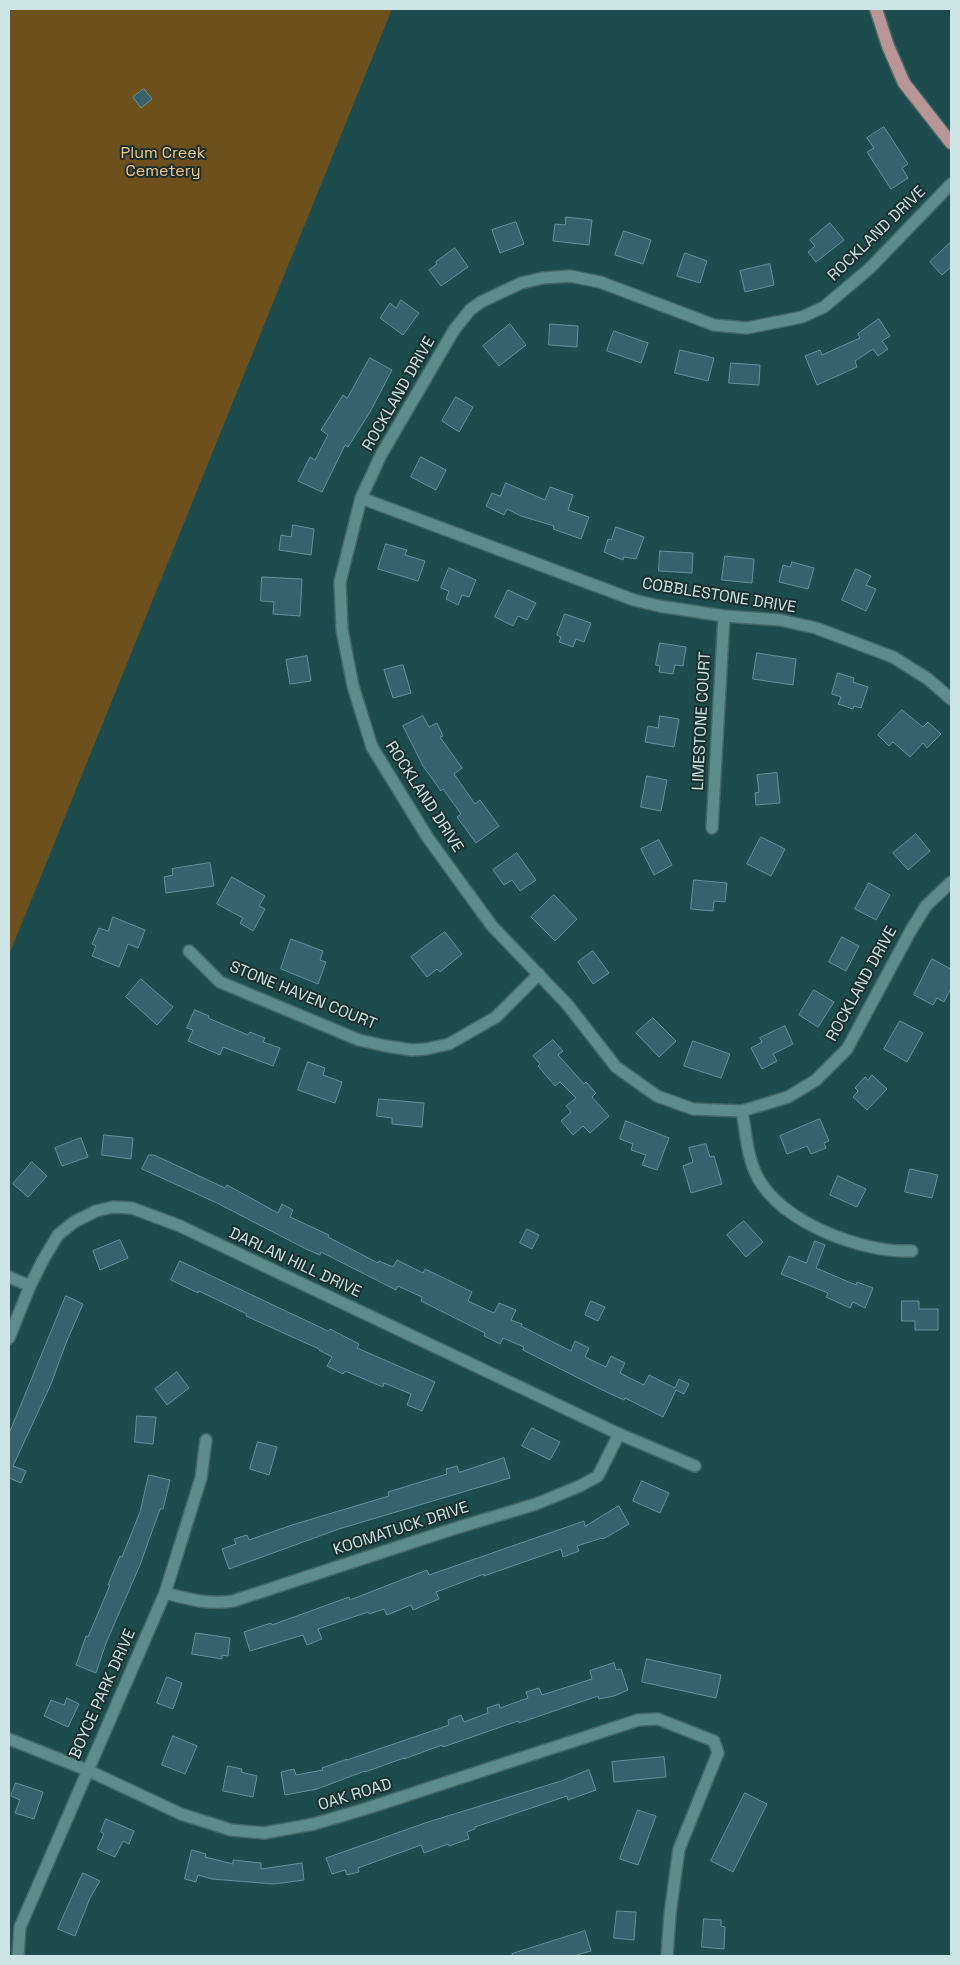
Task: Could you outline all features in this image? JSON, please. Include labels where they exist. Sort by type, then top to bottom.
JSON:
[{"type":"main road","points":[[876,9],[888,46],[904,83],[951,143]]},
{"type":"street","name":"ROCKLAND DRIVE","points":[[951,184],[870,268],[824,306],[802,317],[746,328],[714,325],[600,282],[570,276],[543,278],[521,283],[481,302],[470,310],[454,330],[381,455],[361,498],[340,582],[342,630],[353,686],[372,747],[428,838],[492,926],[567,1004],[616,1067],[657,1096],[693,1109],[742,1111],[788,1097],[816,1080],[847,1049],[926,906],[951,882]]},
{"type":"street","name":"COBBLESTONE DRIVE","points":[[361,498],[634,600],[659,606],[724,616],[780,620],[816,628],[894,657],[928,679],[951,699]]},
{"type":"street","name":"LIMESTONE COURT","points":[[712,828],[724,616]]},
{"type":"street","name":"STONE HAVEN COURT","points":[[189,951],[220,982],[359,1040],[412,1050],[449,1044],[489,1022],[539,974]]},
{"type":"street","points":[[742,1111],[749,1151],[758,1177],[769,1194],[780,1205],[797,1217],[822,1230],[873,1248],[895,1252],[912,1251]]},
{"type":"street","name":"DARLAN HILL DRIVE","points":[[9,1338],[30,1286],[58,1235],[74,1222],[96,1211],[113,1207],[132,1208],[180,1226],[619,1434],[695,1466]]},
{"type":"street","points":[[9,1277],[30,1286]]},
{"type":"street","name":"KOOMATUCK DRIVE","points":[[165,1593],[195,1601],[218,1604],[233,1601],[453,1528],[536,1504],[592,1481],[598,1476],[619,1434]]},
{"type":"street","name":"BOYCE PARK DRIVE","points":[[18,1956],[20,1927],[165,1593],[201,1478],[206,1440]]},
{"type":"street","name":"OAK ROAD","points":[[9,1739],[87,1770],[181,1814],[231,1830],[264,1833],[314,1824],[638,1720],[658,1719],[714,1741],[718,1753],[679,1848],[670,1914],[667,1956]]},
{"type":"green space","name":"Plum Creek Cemetery","points":[[9,9],[392,9],[9,955]]},
{"type":"building","points":[[144,89],[152,99],[141,108],[133,97]]},
{"type":"building","points":[[884,127],[908,164],[902,168],[908,178],[891,189],[867,152],[874,148],[867,138]]},
{"type":"building","points":[[566,217],[592,220],[589,245],[553,241],[555,224],[565,225]]},
{"type":"building","points":[[516,222],[524,244],[500,253],[492,230]]},
{"type":"building","points":[[830,223],[844,240],[816,262],[808,252],[815,246],[810,240]]},
{"type":"building","points":[[624,231],[651,240],[643,264],[615,255]]},
{"type":"building","points":[[951,242],[951,267],[942,275],[930,262]]},
{"type":"building","points":[[455,248],[468,267],[441,286],[429,270],[437,264],[436,262]]},
{"type":"building","points":[[685,253],[707,261],[700,283],[677,276]]},
{"type":"building","points":[[770,264],[774,285],[745,292],[740,271]]},
{"type":"building","points":[[401,300],[419,313],[403,335],[380,318],[390,303],[396,308]]},
{"type":"building","points":[[879,319],[890,336],[882,341],[888,349],[878,356],[873,349],[855,361],[857,367],[817,385],[805,356],[820,350],[822,355],[860,338],[858,334]]},
{"type":"building","points":[[510,324],[526,345],[499,366],[483,346]]},
{"type":"building","points":[[550,324],[578,326],[577,347],[549,345]]},
{"type":"building","points":[[614,331],[648,343],[641,363],[607,351]]},
{"type":"building","points":[[680,350],[714,358],[708,381],[675,373]]},
{"type":"building","points":[[370,358],[392,370],[370,412],[348,447],[345,445],[322,492],[298,481],[310,457],[315,460],[328,435],[321,430],[343,395],[347,398]]},
{"type":"building","points":[[731,363],[760,365],[759,385],[729,383]]},
{"type":"building","points":[[456,397],[473,407],[459,432],[442,421]]},
{"type":"building","points":[[421,457],[446,470],[436,490],[411,477]]},
{"type":"building","points":[[506,483],[545,500],[550,487],[573,495],[568,510],[589,517],[581,539],[553,529],[554,526],[521,516],[507,509],[504,515],[486,506],[492,493],[500,496]]},
{"type":"building","points":[[293,525],[314,529],[311,555],[279,550],[281,535],[291,537]]},
{"type":"building","points":[[616,527],[644,537],[636,559],[624,557],[623,560],[604,552],[608,539],[611,540]]},
{"type":"building","points":[[386,544],[407,550],[405,555],[425,561],[418,581],[378,569]]},
{"type":"building","points":[[660,551],[693,553],[692,573],[659,571]]},
{"type":"building","points":[[725,556],[754,559],[752,583],[722,580]]},
{"type":"building","points":[[792,562],[814,568],[808,589],[779,582],[783,565],[790,567]]},
{"type":"building","points":[[449,568],[476,580],[469,597],[462,595],[458,605],[446,599],[449,591],[441,588]]},
{"type":"building","points":[[856,569],[871,576],[866,585],[876,589],[866,611],[842,600]]},
{"type":"building","points":[[262,577],[302,579],[300,616],[273,614],[274,602],[261,601]]},
{"type":"building","points":[[508,590],[536,603],[527,620],[518,616],[513,626],[495,617]]},
{"type":"building","points":[[565,614],[591,623],[584,642],[576,639],[573,647],[559,642],[561,637],[557,635]]},
{"type":"building","points":[[660,643],[686,647],[683,666],[675,665],[673,674],[659,672],[660,666],[656,665]]},
{"type":"building","points":[[757,653],[796,659],[793,685],[753,679]]},
{"type":"building","points":[[307,656],[311,681],[290,684],[286,660]]},
{"type":"building","points":[[403,665],[411,693],[393,698],[384,670]]},
{"type":"building","points":[[838,673],[854,678],[853,682],[868,687],[861,708],[854,706],[853,709],[838,704],[841,697],[832,694]]},
{"type":"building","points":[[902,710],[923,727],[928,722],[941,734],[927,748],[923,743],[910,757],[893,742],[889,746],[878,735]]},
{"type":"building","points":[[423,716],[429,727],[437,723],[443,736],[440,737],[462,768],[454,774],[475,804],[480,800],[499,826],[476,843],[457,817],[461,814],[423,766],[403,726]]},
{"type":"building","points":[[660,716],[679,719],[674,747],[645,742],[648,726],[658,728]]},
{"type":"building","points":[[777,773],[780,803],[756,805],[755,793],[759,792],[757,775]]},
{"type":"building","points":[[647,776],[667,780],[661,811],[641,807]]},
{"type":"building","points":[[916,834],[930,851],[908,870],[893,853]]},
{"type":"building","points":[[761,837],[785,849],[771,876],[747,864]]},
{"type":"building","points":[[659,840],[672,865],[654,875],[641,849]]},
{"type":"building","points":[[517,853],[536,880],[520,891],[512,880],[504,885],[493,870]]},
{"type":"building","points":[[210,863],[214,886],[166,893],[164,877],[173,875],[172,869]]},
{"type":"building","points":[[232,877],[265,896],[259,906],[265,909],[253,931],[240,923],[243,918],[217,904]]},
{"type":"building","points":[[694,880],[727,883],[725,902],[714,901],[713,911],[691,909]]},
{"type":"building","points":[[869,883],[890,895],[876,920],[855,909]]},
{"type":"building","points":[[554,895],[577,919],[555,941],[531,917]]},
{"type":"building","points":[[113,917],[145,930],[138,948],[128,944],[119,967],[92,956],[96,946],[92,944],[99,928],[108,931]]},
{"type":"building","points":[[445,932],[462,954],[440,972],[437,969],[427,977],[411,957]]},
{"type":"building","points":[[842,937],[859,946],[846,971],[829,962]]},
{"type":"building","points":[[291,939],[323,951],[320,960],[326,962],[318,984],[281,969]]},
{"type":"building","points":[[593,951],[609,973],[593,984],[578,962]]},
{"type":"building","points":[[932,959],[951,969],[951,988],[944,1002],[937,998],[933,1005],[914,995]]},
{"type":"building","points":[[141,979],[173,1007],[157,1025],[126,997]]},
{"type":"building","points":[[814,990],[834,1002],[818,1027],[799,1015]]},
{"type":"building","points":[[195,1010],[209,1016],[208,1018],[248,1035],[250,1032],[265,1038],[263,1042],[280,1048],[273,1066],[223,1047],[220,1055],[188,1041],[193,1030],[187,1028]]},
{"type":"building","points":[[653,1018],[676,1041],[659,1057],[636,1033]]},
{"type":"building","points":[[900,1021],[923,1033],[907,1062],[884,1049]]},
{"type":"building","points":[[785,1026],[793,1044],[773,1054],[777,1061],[762,1069],[751,1048],[762,1042],[760,1038]]},
{"type":"building","points":[[553,1040],[563,1051],[558,1055],[584,1084],[586,1082],[596,1093],[592,1097],[609,1116],[590,1133],[583,1126],[573,1135],[561,1121],[571,1112],[566,1106],[576,1098],[560,1082],[555,1086],[538,1066],[540,1064],[533,1056]]},
{"type":"building","points":[[693,1041],[730,1054],[721,1078],[684,1066]]},
{"type":"building","points":[[308,1062],[325,1068],[323,1075],[342,1082],[335,1103],[298,1090]]},
{"type":"building","points":[[872,1075],[887,1089],[867,1110],[853,1097],[858,1091],[855,1088],[865,1077],[868,1080]]},
{"type":"building","points":[[379,1099],[424,1103],[422,1127],[392,1124],[392,1118],[377,1116]]},
{"type":"building","points":[[820,1119],[829,1141],[824,1143],[826,1148],[811,1154],[807,1146],[787,1154],[780,1136]]},
{"type":"building","points":[[626,1121],[669,1138],[657,1170],[642,1165],[646,1155],[631,1150],[633,1144],[620,1139]]},
{"type":"building","points":[[104,1135],[133,1138],[131,1159],[102,1155]]},
{"type":"building","points":[[81,1138],[88,1157],[62,1166],[55,1148]]},
{"type":"building","points":[[706,1144],[710,1157],[714,1156],[722,1184],[691,1193],[683,1166],[693,1162],[689,1148]]},
{"type":"building","points":[[149,1155],[154,1155],[225,1188],[227,1185],[278,1213],[282,1204],[293,1210],[290,1217],[329,1235],[328,1237],[378,1263],[379,1261],[393,1267],[397,1260],[423,1273],[425,1269],[472,1292],[468,1301],[494,1313],[499,1303],[516,1310],[511,1320],[522,1324],[521,1326],[571,1351],[575,1341],[589,1348],[585,1357],[606,1367],[611,1356],[625,1363],[620,1373],[644,1385],[649,1375],[675,1388],[679,1379],[689,1384],[684,1394],[676,1390],[663,1417],[625,1398],[624,1400],[596,1387],[523,1350],[524,1347],[503,1338],[500,1344],[484,1336],[485,1333],[421,1301],[422,1297],[398,1286],[396,1290],[321,1252],[320,1255],[306,1249],[217,1203],[142,1169]]},
{"type":"building","points":[[32,1162],[47,1176],[28,1197],[13,1184]]},
{"type":"building","points":[[910,1169],[938,1175],[932,1198],[905,1192]]},
{"type":"building","points":[[838,1176],[866,1189],[857,1207],[830,1195]]},
{"type":"building","points":[[744,1221],[763,1242],[746,1257],[727,1235]]},
{"type":"building","points":[[527,1229],[539,1235],[532,1249],[520,1243]]},
{"type":"building","points":[[120,1240],[128,1258],[100,1270],[93,1251]]},
{"type":"building","points":[[815,1241],[825,1245],[816,1268],[856,1285],[857,1282],[873,1288],[865,1308],[853,1302],[850,1308],[826,1297],[828,1293],[781,1274],[789,1256],[806,1263]]},
{"type":"building","points":[[180,1261],[328,1331],[330,1329],[359,1344],[357,1348],[435,1382],[422,1411],[407,1405],[411,1394],[384,1383],[383,1387],[345,1371],[343,1374],[327,1366],[332,1357],[319,1349],[246,1316],[247,1314],[199,1291],[198,1293],[171,1280]]},
{"type":"building","points":[[66,1296],[83,1304],[51,1384],[13,1466],[26,1471],[21,1483],[9,1478],[9,1434]]},
{"type":"building","points":[[591,1301],[605,1307],[598,1321],[585,1315]]},
{"type":"building","points":[[902,1301],[919,1301],[919,1309],[938,1309],[938,1330],[915,1330],[915,1321],[902,1321]]},
{"type":"building","points":[[177,1372],[189,1388],[167,1405],[155,1389]]},
{"type":"building","points":[[137,1416],[156,1417],[153,1444],[135,1442]]},
{"type":"building","points":[[532,1428],[560,1442],[550,1460],[522,1446]]},
{"type":"building","points":[[258,1442],[277,1447],[269,1475],[250,1469]]},
{"type":"building","points":[[504,1458],[510,1478],[339,1529],[229,1569],[222,1549],[236,1544],[234,1539],[247,1535],[249,1540],[389,1496],[388,1492],[447,1474],[446,1469],[457,1466],[459,1472]]},
{"type":"building","points":[[149,1475],[170,1480],[163,1509],[160,1509],[140,1565],[106,1643],[96,1673],[76,1665],[86,1636],[88,1637],[120,1556],[122,1557],[140,1512]]},
{"type":"building","points":[[642,1481],[669,1493],[660,1513],[633,1501]]},
{"type":"building","points":[[619,1506],[629,1524],[603,1539],[577,1546],[579,1551],[563,1557],[561,1549],[484,1576],[484,1574],[436,1592],[439,1599],[413,1610],[411,1605],[387,1615],[384,1609],[369,1614],[368,1612],[318,1629],[322,1639],[307,1645],[303,1635],[250,1651],[244,1632],[271,1623],[272,1625],[349,1597],[350,1600],[427,1570],[429,1575],[584,1521],[585,1526]]},
{"type":"building","points":[[196,1633],[230,1638],[228,1656],[222,1655],[222,1659],[192,1654]]},
{"type":"building","points":[[647,1659],[721,1675],[716,1698],[642,1682]]},
{"type":"building","points":[[614,1663],[616,1670],[621,1669],[628,1690],[614,1696],[599,1699],[598,1696],[443,1747],[442,1745],[317,1789],[285,1795],[281,1772],[294,1769],[296,1775],[323,1770],[322,1768],[347,1759],[449,1725],[448,1720],[461,1715],[464,1722],[488,1713],[487,1708],[499,1704],[500,1708],[528,1698],[526,1692],[539,1688],[542,1695],[592,1679],[590,1671]]},
{"type":"building","points":[[167,1677],[182,1683],[173,1709],[157,1703]]},
{"type":"building","points":[[67,1698],[79,1704],[68,1727],[44,1716],[51,1700],[64,1705]]},
{"type":"building","points":[[173,1736],[197,1746],[185,1774],[162,1765]]},
{"type":"building","points":[[664,1757],[666,1777],[614,1782],[612,1762]]},
{"type":"building","points":[[228,1766],[242,1769],[241,1772],[257,1776],[253,1797],[223,1791]]},
{"type":"building","points":[[589,1770],[596,1790],[568,1800],[567,1796],[475,1827],[475,1829],[467,1832],[469,1839],[449,1846],[448,1844],[424,1853],[421,1845],[358,1868],[359,1872],[347,1875],[345,1870],[332,1874],[326,1858],[428,1822],[561,1781]]},
{"type":"building","points":[[16,1783],[43,1792],[34,1819],[15,1813],[20,1800],[11,1796]]},
{"type":"building","points":[[745,1793],[767,1804],[733,1872],[711,1861]]},
{"type":"building","points":[[638,1810],[656,1816],[638,1865],[620,1859]]},
{"type":"building","points":[[106,1819],[134,1831],[129,1844],[123,1841],[115,1857],[97,1849],[104,1834],[101,1832]]},
{"type":"building","points":[[192,1850],[206,1854],[205,1857],[233,1864],[233,1860],[261,1863],[261,1869],[302,1863],[304,1880],[274,1884],[212,1879],[198,1875],[196,1882],[185,1879]]},
{"type":"building","points":[[83,1873],[100,1881],[90,1898],[75,1936],[58,1929]]},
{"type":"building","points":[[617,1911],[636,1912],[634,1940],[614,1938]]},
{"type":"building","points":[[704,1919],[721,1920],[721,1926],[725,1927],[724,1949],[702,1947]]},
{"type":"building","points":[[585,1931],[591,1951],[573,1956],[513,1956],[512,1954]]}]
